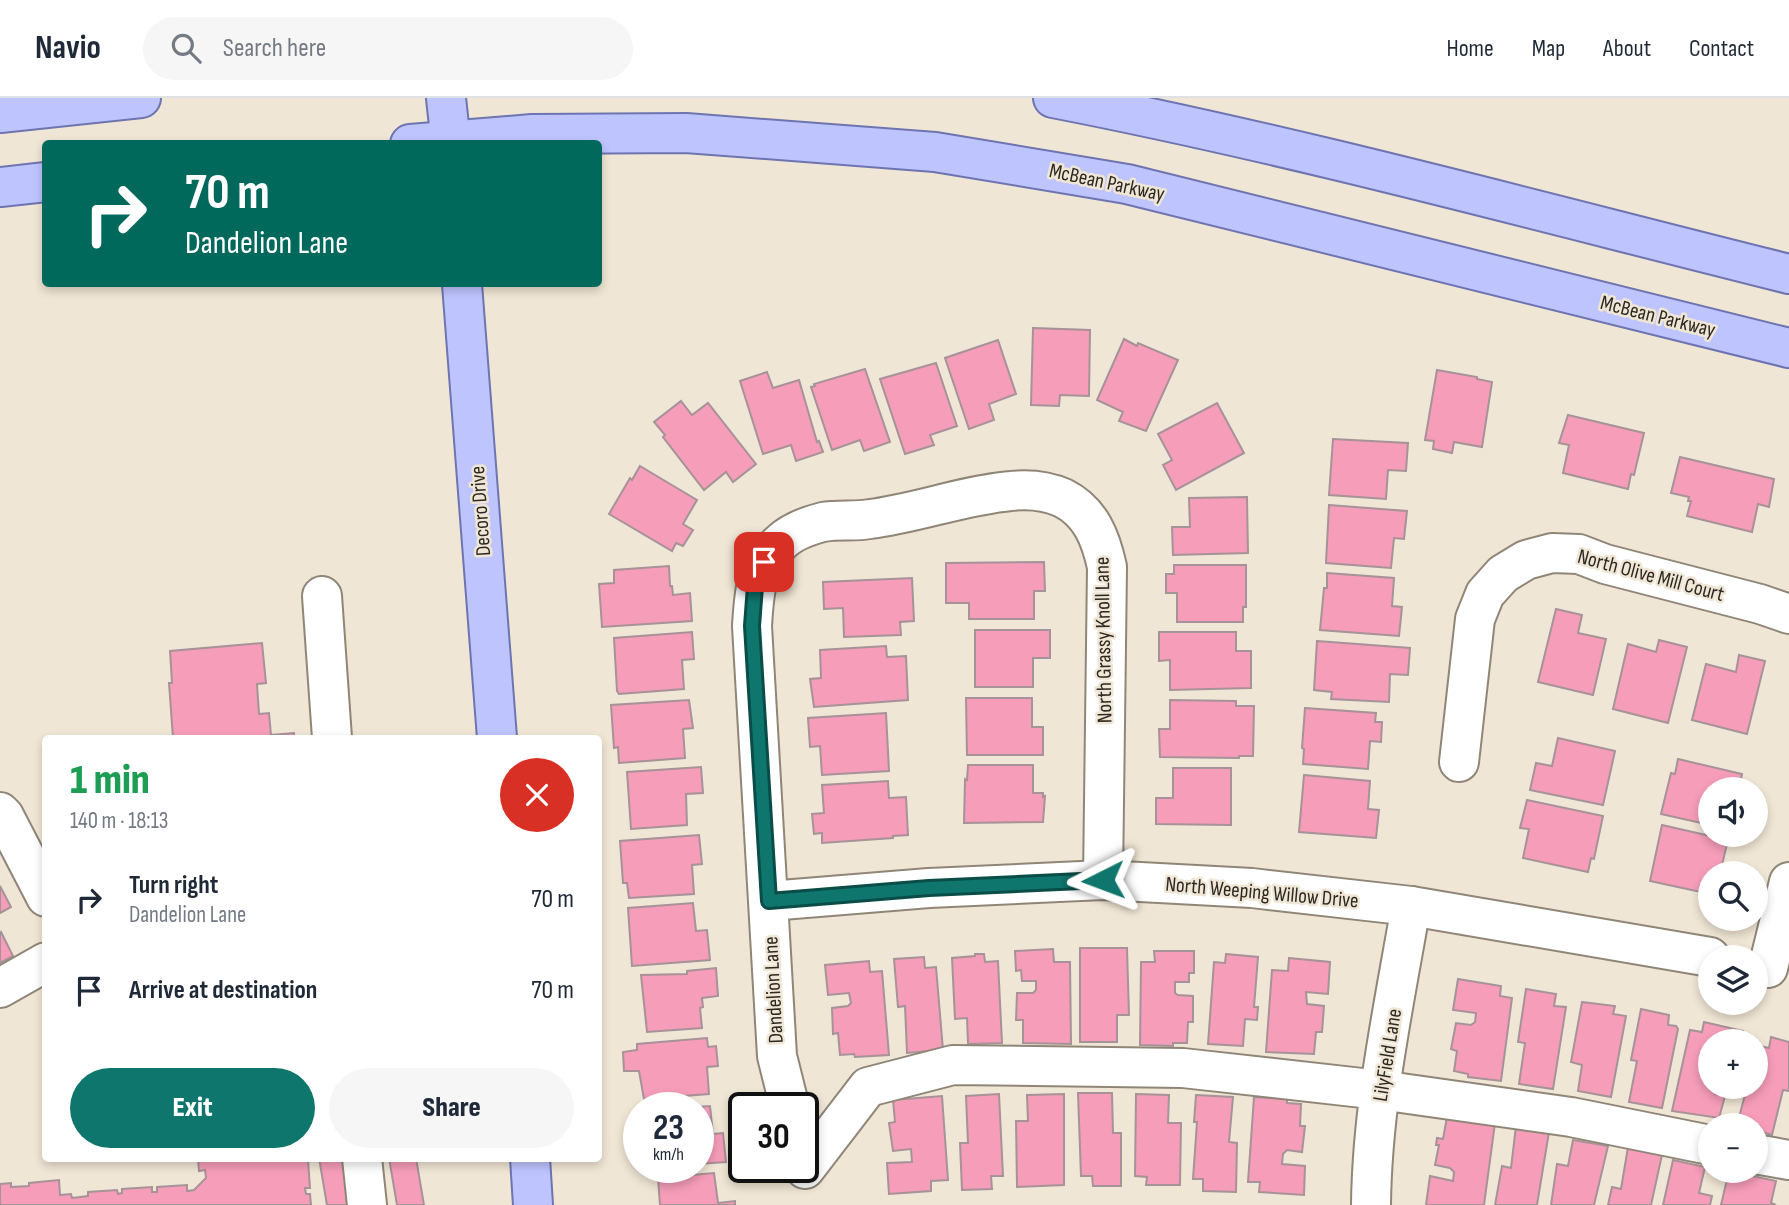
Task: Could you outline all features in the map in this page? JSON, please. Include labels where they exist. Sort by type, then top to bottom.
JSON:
[{"type":"main road","points":[[0,113],[141,98]]},
{"type":"main road","points":[[446,98],[451,140]]},
{"type":"main road","points":[[1052,98],[1136,114],[1329,159],[1789,274]]},
{"type":"main road","name":"McBean Parkway","points":[[471,140],[532,134],[686,133],[935,152],[1032,166],[1127,184],[1789,348]]},
{"type":"main road","points":[[0,187],[42,182]]},
{"type":"main road","name":"Decoro Drive","points":[[463,287],[497,735]]},
{"type":"main road","points":[[530,1162],[533,1205]]},
{"type":"street","name":"North Grassy Knoll Lane","points":[[780,543],[800,529],[824,522],[870,520],[1011,491],[1039,490],[1065,499],[1086,517],[1101,540],[1107,567],[1103,880]]},
{"type":"street","name":"Dandelion Lane","points":[[780,543],[764,562],[755,586],[752,626],[777,1056],[786,1092]]},
{"type":"street","name":"North Olive Mill Court","points":[[1459,762],[1475,620],[1485,594],[1503,574],[1526,560],[1552,553],[1579,554],[1605,564],[1789,614]]},
{"type":"street","points":[[322,596],[331,735]]},
{"type":"street","points":[[0,813],[42,889]]},
{"type":"street","name":"North Weeping Willow Drive","points":[[769,901],[929,888],[1103,880],[1252,888],[1411,906],[1698,955]]},
{"type":"street","points":[[1771,968],[1789,882]]},
{"type":"street","name":"LilyField Lane","points":[[1371,1205],[1371,1172],[1380,1090],[1411,906]]},
{"type":"street","points":[[0,988],[42,964]]},
{"type":"street","points":[[819,1147],[868,1087],[953,1065],[1183,1068],[1380,1090],[1571,1117],[1698,1142]]},
{"type":"street","points":[[1768,1156],[1789,1160]]},
{"type":"street","points":[[362,1162],[367,1205]]},
{"type":"building","points":[[1033,328],[1090,330],[1089,396],[1060,395],[1059,406],[1031,405]]},
{"type":"building","points":[[1124,339],[1178,360],[1146,431],[1119,421],[1123,412],[1097,400]]},
{"type":"building","points":[[998,340],[1016,394],[989,404],[994,420],[969,429],[945,358]]},
{"type":"building","points":[[936,363],[957,426],[930,435],[934,445],[905,454],[880,379]]},
{"type":"building","points":[[865,369],[890,442],[864,451],[860,440],[832,450],[811,387]]},
{"type":"building","points":[[1437,370],[1492,382],[1482,447],[1454,442],[1452,453],[1433,449],[1434,441],[1425,440]]},
{"type":"building","points":[[767,372],[773,388],[799,380],[817,442],[819,441],[823,452],[796,461],[791,445],[763,454],[740,381]]},
{"type":"building","points":[[681,401],[692,415],[708,403],[756,464],[733,482],[726,472],[704,490],[654,422]]},
{"type":"building","points":[[1217,403],[1244,453],[1176,490],[1163,465],[1172,460],[1158,434]]},
{"type":"building","points":[[1568,415],[1644,433],[1628,489],[1563,473],[1569,445],[1559,443]]},
{"type":"building","points":[[1333,439],[1408,443],[1406,471],[1388,470],[1386,499],[1329,495]]},
{"type":"building","points":[[1680,457],[1774,479],[1769,507],[1758,504],[1752,532],[1687,516],[1691,501],[1688,501],[1689,497],[1671,493]]},
{"type":"building","points":[[640,466],[697,500],[683,524],[693,530],[683,546],[676,543],[672,551],[609,514]]},
{"type":"building","points":[[1247,497],[1248,553],[1173,555],[1172,527],[1190,527],[1189,498]]},
{"type":"building","points":[[1329,505],[1407,511],[1404,539],[1394,538],[1391,568],[1326,563]]},
{"type":"building","points":[[1044,562],[1045,591],[1034,591],[1034,619],[969,619],[969,603],[946,603],[946,563]]},
{"type":"building","points":[[1174,565],[1246,565],[1246,607],[1243,607],[1243,622],[1177,622],[1177,593],[1166,593],[1166,574],[1174,574]]},
{"type":"building","points":[[669,566],[673,595],[690,593],[692,621],[602,627],[599,584],[614,583],[614,570]]},
{"type":"building","points":[[1327,573],[1394,578],[1392,606],[1402,607],[1399,636],[1320,630]]},
{"type":"building","points":[[912,578],[914,621],[900,622],[901,635],[844,637],[843,608],[824,609],[823,582]]},
{"type":"building","points":[[1556,609],[1582,615],[1578,633],[1606,639],[1593,695],[1538,682]]},
{"type":"building","points":[[975,630],[1050,630],[1050,658],[1033,658],[1033,687],[975,687]]},
{"type":"building","points":[[692,632],[694,659],[682,660],[684,689],[619,694],[614,638]]},
{"type":"building","points":[[1159,632],[1236,632],[1236,651],[1251,651],[1251,688],[1170,690],[1170,660],[1159,661]]},
{"type":"building","points":[[1659,640],[1687,647],[1668,723],[1613,709],[1628,644],[1656,652]]},
{"type":"building","points":[[1317,641],[1410,648],[1408,675],[1390,674],[1389,702],[1331,699],[1332,692],[1314,690]]},
{"type":"building","points":[[262,643],[266,683],[257,684],[259,714],[269,713],[271,735],[173,735],[170,651]]},
{"type":"building","points":[[886,646],[887,657],[906,656],[908,700],[814,707],[810,679],[821,678],[820,650]]},
{"type":"building","points":[[1739,655],[1765,661],[1747,734],[1692,720],[1706,664],[1736,672]]},
{"type":"building","points":[[966,698],[1032,698],[1032,727],[1043,727],[1043,755],[967,755]]},
{"type":"building","points":[[689,700],[693,728],[683,729],[685,758],[619,763],[618,747],[614,748],[611,705]]},
{"type":"building","points":[[1170,700],[1236,701],[1236,706],[1254,706],[1253,756],[1160,757],[1159,729],[1170,729]]},
{"type":"building","points":[[1305,708],[1376,713],[1375,722],[1382,722],[1381,742],[1370,741],[1368,769],[1303,764]]},
{"type":"building","points":[[886,713],[889,771],[822,775],[820,746],[810,747],[808,718]]},
{"type":"building","points":[[1558,738],[1615,751],[1603,805],[1530,790],[1536,763],[1552,766]]},
{"type":"building","points":[[1678,759],[1742,774],[1741,777],[1698,777],[1698,822],[1661,814],[1671,773],[1675,774]]},
{"type":"building","points":[[968,765],[1033,765],[1033,793],[1043,793],[1043,797],[1045,796],[1043,822],[964,823]]},
{"type":"building","points":[[701,767],[703,793],[686,794],[687,825],[631,829],[627,772]]},
{"type":"building","points":[[1173,768],[1231,768],[1231,825],[1156,824],[1156,798],[1173,798]]},
{"type":"building","points":[[1304,775],[1370,781],[1368,809],[1379,810],[1376,838],[1299,832]]},
{"type":"building","points":[[888,781],[889,798],[906,797],[908,835],[822,843],[822,833],[814,834],[812,814],[824,813],[822,785]]},
{"type":"building","points":[[1527,800],[1603,816],[1594,859],[1591,858],[1588,872],[1523,858],[1529,829],[1520,828]]},
{"type":"building","points":[[1662,825],[1698,833],[1698,847],[1726,847],[1723,861],[1698,861],[1698,891],[1650,881]]},
{"type":"building","points":[[699,835],[702,864],[692,865],[694,894],[629,898],[627,883],[623,883],[620,841]]},
{"type":"building","points":[[0,886],[11,907],[0,913]]},
{"type":"building","points":[[693,903],[696,931],[707,930],[710,960],[632,966],[628,908]]},
{"type":"building","points":[[0,933],[13,956],[0,963]]},
{"type":"building","points":[[1080,948],[1127,948],[1129,1015],[1117,1015],[1117,1042],[1080,1042]]},
{"type":"building","points":[[1053,949],[1054,962],[1070,962],[1071,1044],[1023,1043],[1023,1020],[1016,1020],[1017,993],[1033,993],[1036,990],[1036,981],[1022,981],[1021,970],[1016,971],[1015,951]]},
{"type":"building","points":[[1154,951],[1194,951],[1194,973],[1189,973],[1189,982],[1175,982],[1175,993],[1193,996],[1193,1022],[1188,1022],[1187,1043],[1173,1043],[1173,1046],[1140,1045],[1141,962],[1155,962]]},
{"type":"building","points":[[984,954],[985,962],[998,961],[1002,1043],[968,1044],[967,1018],[955,1019],[952,958]]},
{"type":"building","points":[[1226,954],[1258,957],[1254,1007],[1258,1007],[1257,1020],[1245,1019],[1243,1046],[1208,1044],[1214,962],[1225,963]]},
{"type":"building","points":[[924,957],[925,968],[936,967],[943,1050],[907,1053],[905,1006],[898,1007],[894,959]]},
{"type":"building","points":[[1289,958],[1330,962],[1328,994],[1306,992],[1307,1004],[1324,1006],[1322,1032],[1316,1032],[1314,1054],[1266,1052],[1272,970],[1288,971]]},
{"type":"building","points":[[869,961],[870,972],[882,971],[889,1055],[840,1055],[838,1033],[833,1034],[832,1008],[848,1006],[851,1003],[849,993],[828,995],[825,965]]},
{"type":"building","points":[[716,968],[718,996],[702,998],[702,1028],[647,1032],[641,975],[687,974],[687,971]]},
{"type":"building","points":[[1458,979],[1501,986],[1500,996],[1512,998],[1501,1081],[1468,1077],[1468,1074],[1454,1071],[1457,1051],[1451,1049],[1456,1023],[1471,1025],[1475,1022],[1476,1013],[1453,1010]]},
{"type":"building","points":[[1526,989],[1556,994],[1554,1006],[1566,1007],[1553,1089],[1519,1084],[1525,1043],[1518,1042]]},
{"type":"building","points":[[1582,1002],[1615,1006],[1613,1014],[1626,1016],[1611,1097],[1578,1091],[1582,1065],[1571,1062]]},
{"type":"building","points":[[1641,1009],[1669,1015],[1668,1025],[1678,1029],[1662,1108],[1629,1102],[1637,1061],[1631,1060]]},
{"type":"building","points":[[1704,1022],[1734,1029],[1703,1029]]},
{"type":"building","points":[[1690,1030],[1698,1031],[1698,1099],[1724,1099],[1720,1113],[1698,1115],[1672,1111]]},
{"type":"building","points":[[1771,1037],[1789,1042],[1789,1091],[1783,1090],[1772,1135],[1768,1134],[1768,1113],[1740,1113],[1744,1099],[1768,1099]]},
{"type":"building","points":[[707,1038],[708,1047],[716,1046],[718,1066],[707,1067],[709,1092],[643,1092],[639,1071],[624,1071],[623,1052],[637,1050],[637,1044]]},
{"type":"building","points":[[1078,1093],[1112,1093],[1113,1133],[1121,1133],[1121,1186],[1093,1186],[1092,1176],[1081,1176]]},
{"type":"building","points":[[999,1094],[1003,1176],[991,1176],[992,1189],[962,1190],[960,1143],[968,1143],[966,1096]]},
{"type":"building","points":[[1064,1094],[1064,1185],[1017,1187],[1016,1121],[1028,1121],[1027,1095]]},
{"type":"building","points":[[1136,1094],[1169,1095],[1168,1123],[1181,1123],[1180,1185],[1146,1185],[1147,1177],[1135,1176]]},
{"type":"building","points":[[1196,1095],[1233,1097],[1229,1142],[1237,1143],[1236,1192],[1203,1191],[1203,1179],[1193,1179]]},
{"type":"building","points":[[942,1096],[948,1180],[931,1181],[931,1191],[889,1194],[887,1163],[912,1162],[911,1149],[893,1151],[889,1123],[895,1122],[893,1100]]},
{"type":"building","points":[[1254,1097],[1287,1099],[1287,1103],[1301,1104],[1300,1126],[1305,1126],[1302,1152],[1287,1150],[1283,1154],[1282,1164],[1305,1166],[1304,1195],[1259,1192],[1260,1182],[1248,1182]]},
{"type":"building","points":[[1447,1117],[1495,1123],[1484,1205],[1426,1205],[1430,1176],[1453,1181],[1454,1172],[1450,1168],[1435,1165],[1439,1145],[1436,1145],[1437,1138],[1443,1139]]},
{"type":"building","points":[[1516,1126],[1549,1132],[1537,1205],[1495,1205],[1502,1166],[1511,1168]]},
{"type":"building","points":[[723,1133],[726,1162],[714,1163],[714,1134]]},
{"type":"building","points":[[1573,1140],[1608,1146],[1594,1205],[1551,1205],[1557,1164],[1568,1166]]},
{"type":"building","points":[[1628,1147],[1662,1155],[1651,1205],[1608,1205],[1612,1187],[1621,1189]]},
{"type":"building","points":[[1673,1160],[1698,1165],[1698,1183],[1701,1183],[1699,1193],[1712,1196],[1710,1205],[1663,1205]]},
{"type":"building","points":[[198,1162],[308,1162],[310,1188],[305,1188],[306,1194],[310,1194],[311,1205],[0,1205],[0,1184],[11,1183],[11,1187],[29,1186],[29,1183],[59,1180],[60,1195],[71,1194],[72,1198],[88,1196],[88,1192],[117,1190],[118,1194],[122,1193],[122,1189],[152,1187],[152,1192],[157,1192],[157,1187],[187,1185],[187,1191],[194,1190],[206,1178],[205,1170],[199,1171]]},
{"type":"building","points":[[320,1162],[347,1162],[354,1205],[327,1205]]},
{"type":"building","points":[[390,1162],[417,1162],[424,1205],[397,1205]]},
{"type":"building","points":[[714,1173],[718,1203],[735,1201],[735,1205],[660,1205],[658,1183],[714,1183]]},
{"type":"building","points":[[1776,1181],[1771,1203],[1776,1205],[1721,1205],[1726,1183]]},
{"type":"route","points":[[764,562],[755,586],[752,626],[769,901],[929,888],[1103,880]]}]
